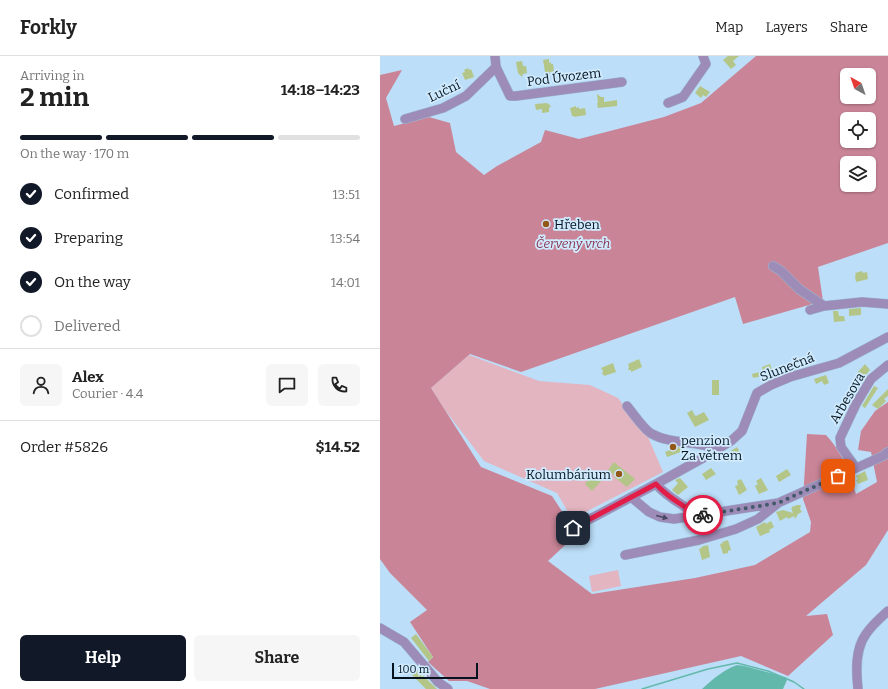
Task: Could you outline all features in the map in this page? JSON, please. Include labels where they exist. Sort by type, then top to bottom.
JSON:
[{"type":"street","points":[[495,56],[496,67]]},
{"type":"street","points":[[668,103],[683,97],[705,60]]},
{"type":"street","name":"Pod Úvozem","points":[[496,67],[510,96],[622,82]]},
{"type":"street","name":"Luční","points":[[405,119],[443,108],[466,96],[496,67]]},
{"type":"street","points":[[773,266],[781,271],[799,288],[824,306]]},
{"type":"street","points":[[810,310],[824,306],[862,302],[888,304]]},
{"type":"street","name":"Slunečná","points":[[573,528],[631,498],[731,441],[742,431],[757,393],[790,377],[839,362],[888,337]]},
{"type":"street","name":"Arbesova","points":[[853,469],[841,447],[840,438],[856,404],[871,379],[888,365]]},
{"type":"street","points":[[627,406],[650,433],[670,440],[709,446],[717,450]]},
{"type":"street","points":[[631,498],[650,512],[660,517],[674,519],[778,503],[883,456],[888,452]]},
{"type":"street","points":[[656,484],[665,493],[698,515]]},
{"type":"street","points":[[625,555],[698,540],[736,529],[758,519],[778,503]]},
{"type":"street","points":[[858,689],[856,671],[858,652],[865,635],[888,611]]},
{"type":"street","points":[[380,628],[404,642],[438,682],[448,689]]},
{"type":"shaded area","points":[[469,355],[539,381],[590,385],[618,398],[648,437],[663,472],[572,519],[557,493],[484,461],[445,410],[431,388]]},
{"type":"shaded area","points":[[618,570],[621,586],[592,592],[589,576]]},
{"type":"shaded area","points":[[737,665],[785,677],[787,680],[783,689],[702,689],[714,678]]},
{"type":"green space","name":"Červený vrch","points":[[756,56],[888,56],[888,243],[818,267],[823,301],[743,324],[735,297],[521,372],[470,354],[431,388],[481,467],[552,496],[576,535],[548,561],[592,594],[695,578],[755,565],[810,532],[811,522],[803,499],[807,434],[826,435],[837,449],[846,465],[856,494],[877,482],[871,452],[858,450],[861,431],[875,411],[888,402],[888,530],[866,565],[806,616],[827,614],[833,635],[788,676],[741,656],[595,689],[490,689],[467,681],[449,681],[428,662],[433,657],[410,622],[427,610],[390,573],[380,559],[380,75],[402,70],[386,98],[394,126],[429,117],[450,123],[456,152],[484,175],[497,166],[541,142],[545,130],[579,139],[664,117],[701,103]]},
{"type":"building","points":[[728,56],[739,56],[733,61],[736,65],[731,69],[723,60]]},
{"type":"building","points":[[549,59],[549,63],[551,62],[551,64],[553,64],[554,71],[550,72],[549,75],[545,72],[543,60]]},
{"type":"building","points":[[522,61],[523,66],[526,66],[527,73],[523,74],[522,77],[518,73],[516,62]]},
{"type":"building","points":[[468,68],[469,70],[471,69],[474,77],[465,80],[462,73]]},
{"type":"building","points":[[700,86],[710,92],[706,97],[703,95],[701,98],[695,93]]},
{"type":"building","points":[[597,94],[604,97],[604,102],[617,100],[617,106],[598,108]]},
{"type":"building","points":[[547,103],[551,106],[549,108],[549,112],[542,113],[542,109],[536,110],[535,104]]},
{"type":"building","points":[[576,106],[576,108],[579,107],[579,109],[585,108],[586,115],[572,116],[570,108]]},
{"type":"building","points":[[862,271],[863,273],[867,272],[868,279],[856,282],[855,273]]},
{"type":"building","points":[[861,308],[861,315],[849,316],[849,309]]},
{"type":"building","points":[[833,311],[838,311],[839,316],[844,316],[845,321],[834,322]]},
{"type":"building","points":[[639,359],[642,367],[631,372],[631,370],[628,370],[628,364]]},
{"type":"building","points":[[613,363],[616,372],[604,376],[601,368]]},
{"type":"building","points":[[770,364],[774,376],[770,374],[753,378],[752,374],[763,371],[762,367]]},
{"type":"building","points":[[865,364],[870,370],[863,378],[857,373]]},
{"type":"building","points":[[826,375],[829,383],[824,385],[822,381],[816,384],[814,379]]},
{"type":"building","points":[[712,380],[719,380],[719,395],[712,395]]},
{"type":"building","points":[[874,386],[878,388],[865,408],[862,406]]},
{"type":"building","points":[[888,389],[888,396],[884,399],[886,401],[878,409],[872,405]]},
{"type":"building","points":[[692,410],[695,416],[704,412],[709,420],[695,427],[687,413]]},
{"type":"building","name":"penzion Za větrem","points":[[669,446],[686,448],[686,450],[667,457],[665,452],[670,450]]},
{"type":"building","points":[[737,447],[741,454],[728,462],[725,458],[727,457],[726,454]]},
{"type":"building","name":"Kolumbárium","points":[[614,462],[635,479],[627,487],[614,477],[615,476],[608,470]]},
{"type":"building","points":[[711,468],[716,474],[706,480],[702,474]]},
{"type":"building","points":[[787,469],[791,475],[779,482],[776,476]]},
{"type":"building","points":[[865,471],[868,480],[858,484],[856,480],[858,479],[856,476]]},
{"type":"building","points":[[595,472],[603,479],[592,491],[585,484]]},
{"type":"building","points":[[680,478],[688,487],[678,495],[672,490],[678,483],[675,480]]},
{"type":"building","points":[[761,478],[768,490],[759,494],[755,486],[758,484],[756,481]]},
{"type":"building","points":[[741,479],[747,490],[739,495],[735,486],[738,485],[737,481]]},
{"type":"building","points":[[801,505],[800,509],[802,512],[798,514],[795,519],[794,516],[788,519],[787,517],[780,521],[776,512],[783,510],[793,513],[791,508]]},
{"type":"building","points":[[771,521],[774,527],[769,530],[770,532],[760,536],[756,527],[765,522],[766,524]]},
{"type":"building","points":[[728,540],[731,550],[728,551],[728,553],[723,554],[720,544]]},
{"type":"building","points":[[708,545],[710,557],[702,560],[699,549]]},
{"type":"building","points":[[416,634],[433,657],[429,661],[411,638]]},
{"type":"building","points":[[417,670],[437,689],[426,689],[412,675]]},
{"type":"waterway","points":[[642,689],[708,669],[737,663],[768,671],[782,677]]},
{"type":"waterway","points":[[785,678],[804,689]]},
{"type":"way so far","points":[[703,515],[778,503],[838,476]]},
{"type":"place","name":"Hřeben","points":[[546,224]]},
{"type":"place","name":"penzion Za větrem","points":[[673,447]]},
{"type":"place","name":"Kolumbárium","points":[[619,474]]},
{"type":"route","points":[[573,528],[656,484],[674,500],[698,515],[703,515]]}]
